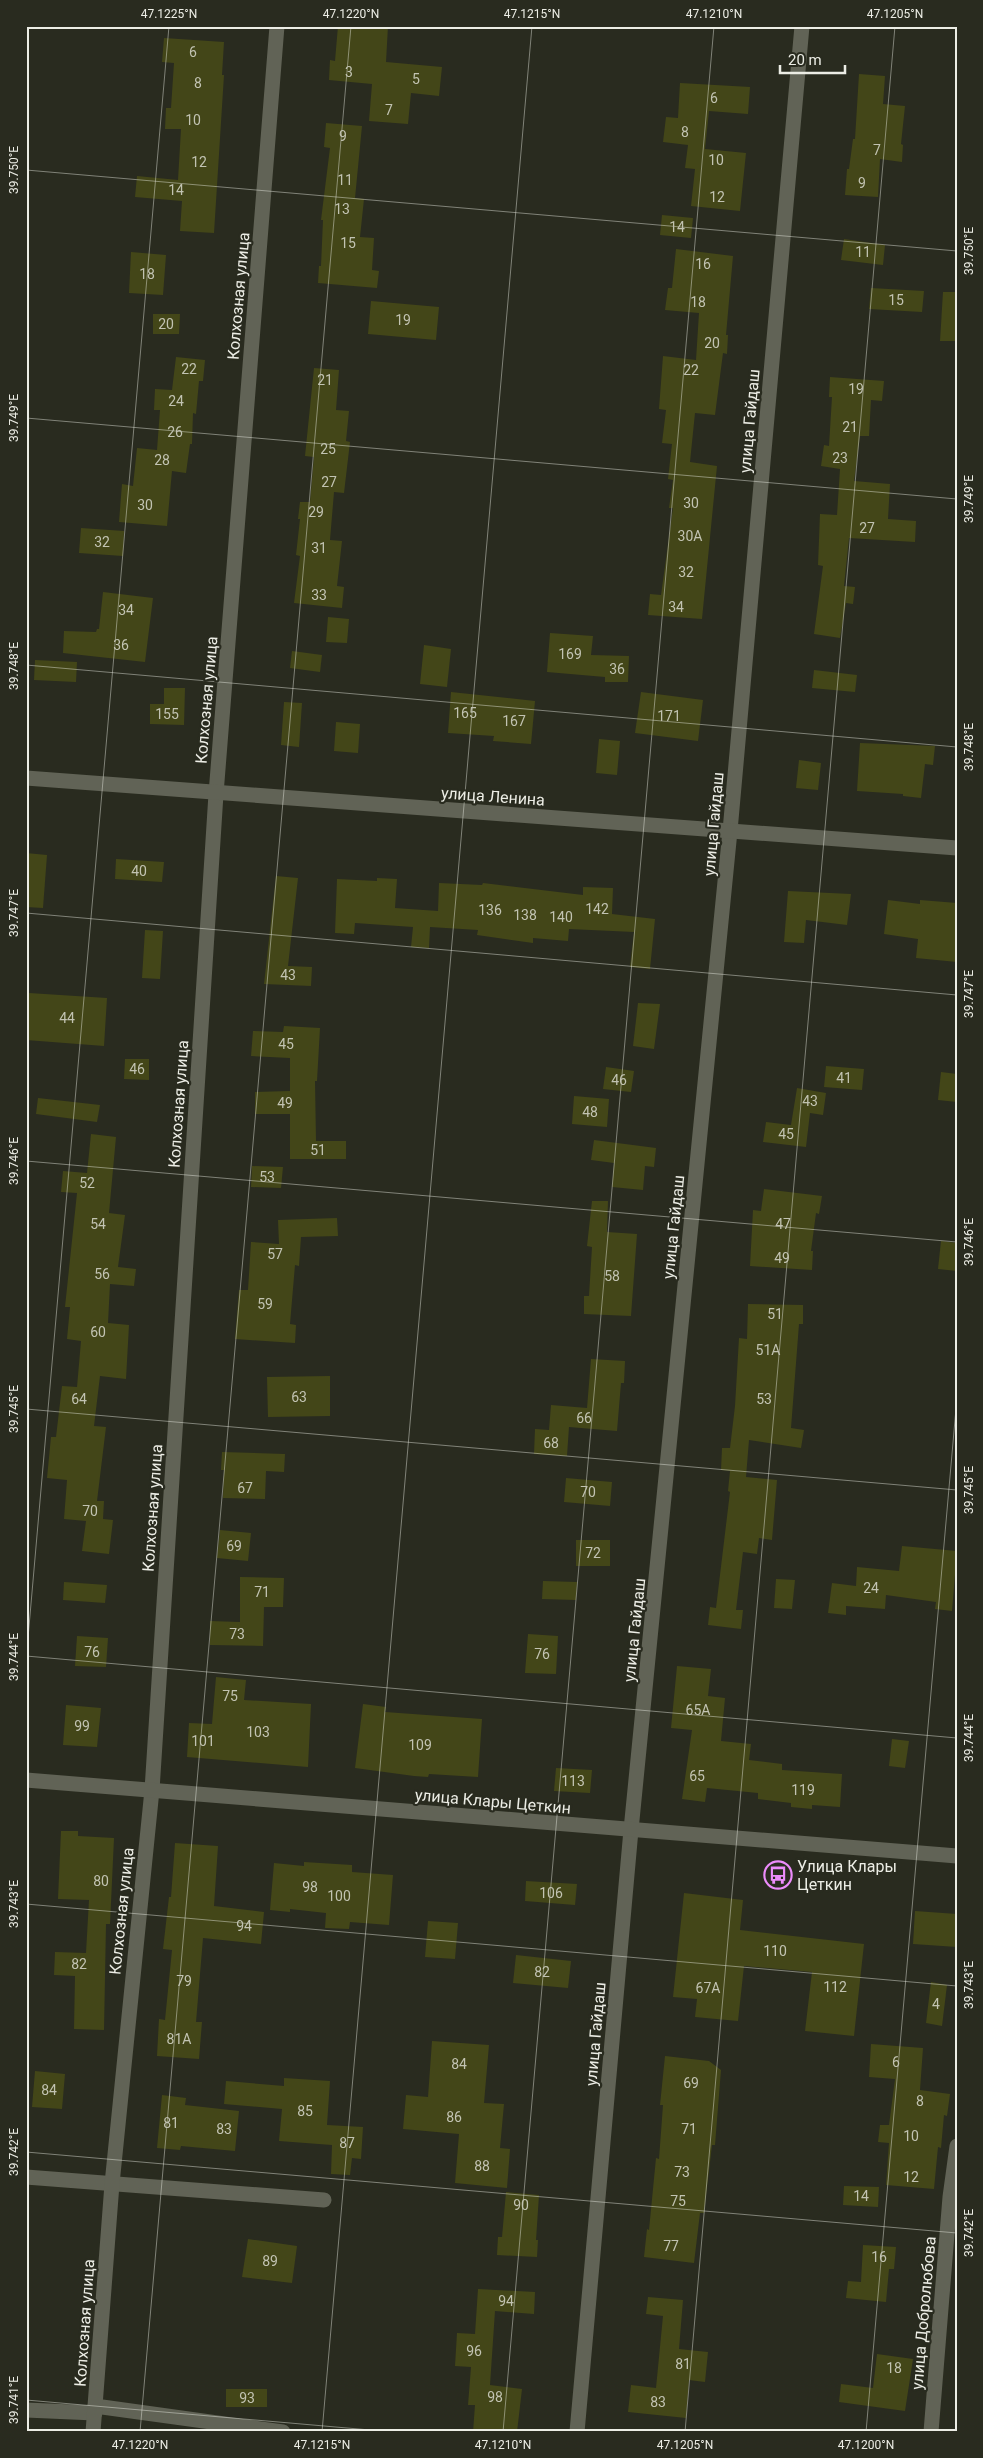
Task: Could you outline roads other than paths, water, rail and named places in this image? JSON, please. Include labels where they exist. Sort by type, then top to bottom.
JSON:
[{"type":"street","name":"Колхозная улица","points":[[93,2432],[112,2184],[152,1790],[216,794],[277,26]]},
{"type":"street","name":"улица Гайдаш","points":[[577,2432],[632,1830],[730,831],[802,26]]},
{"type":"street","name":"улица Ленина","points":[[26,778],[216,794],[957,848]]},
{"type":"street","name":"улица Клары Цеткин","points":[[26,1780],[957,1856]]},
{"type":"street","name":"улица Добролюбова","points":[[931,2432],[957,2146]]},
{"type":"street","points":[[26,2177],[324,2200]]},
{"type":"street","name":"Колхозная улица","points":[[26,2410],[95,2409],[283,2432]]},
{"type":"place","name":"Улица Клары Цеткин","points":[[778,1875]]}]
